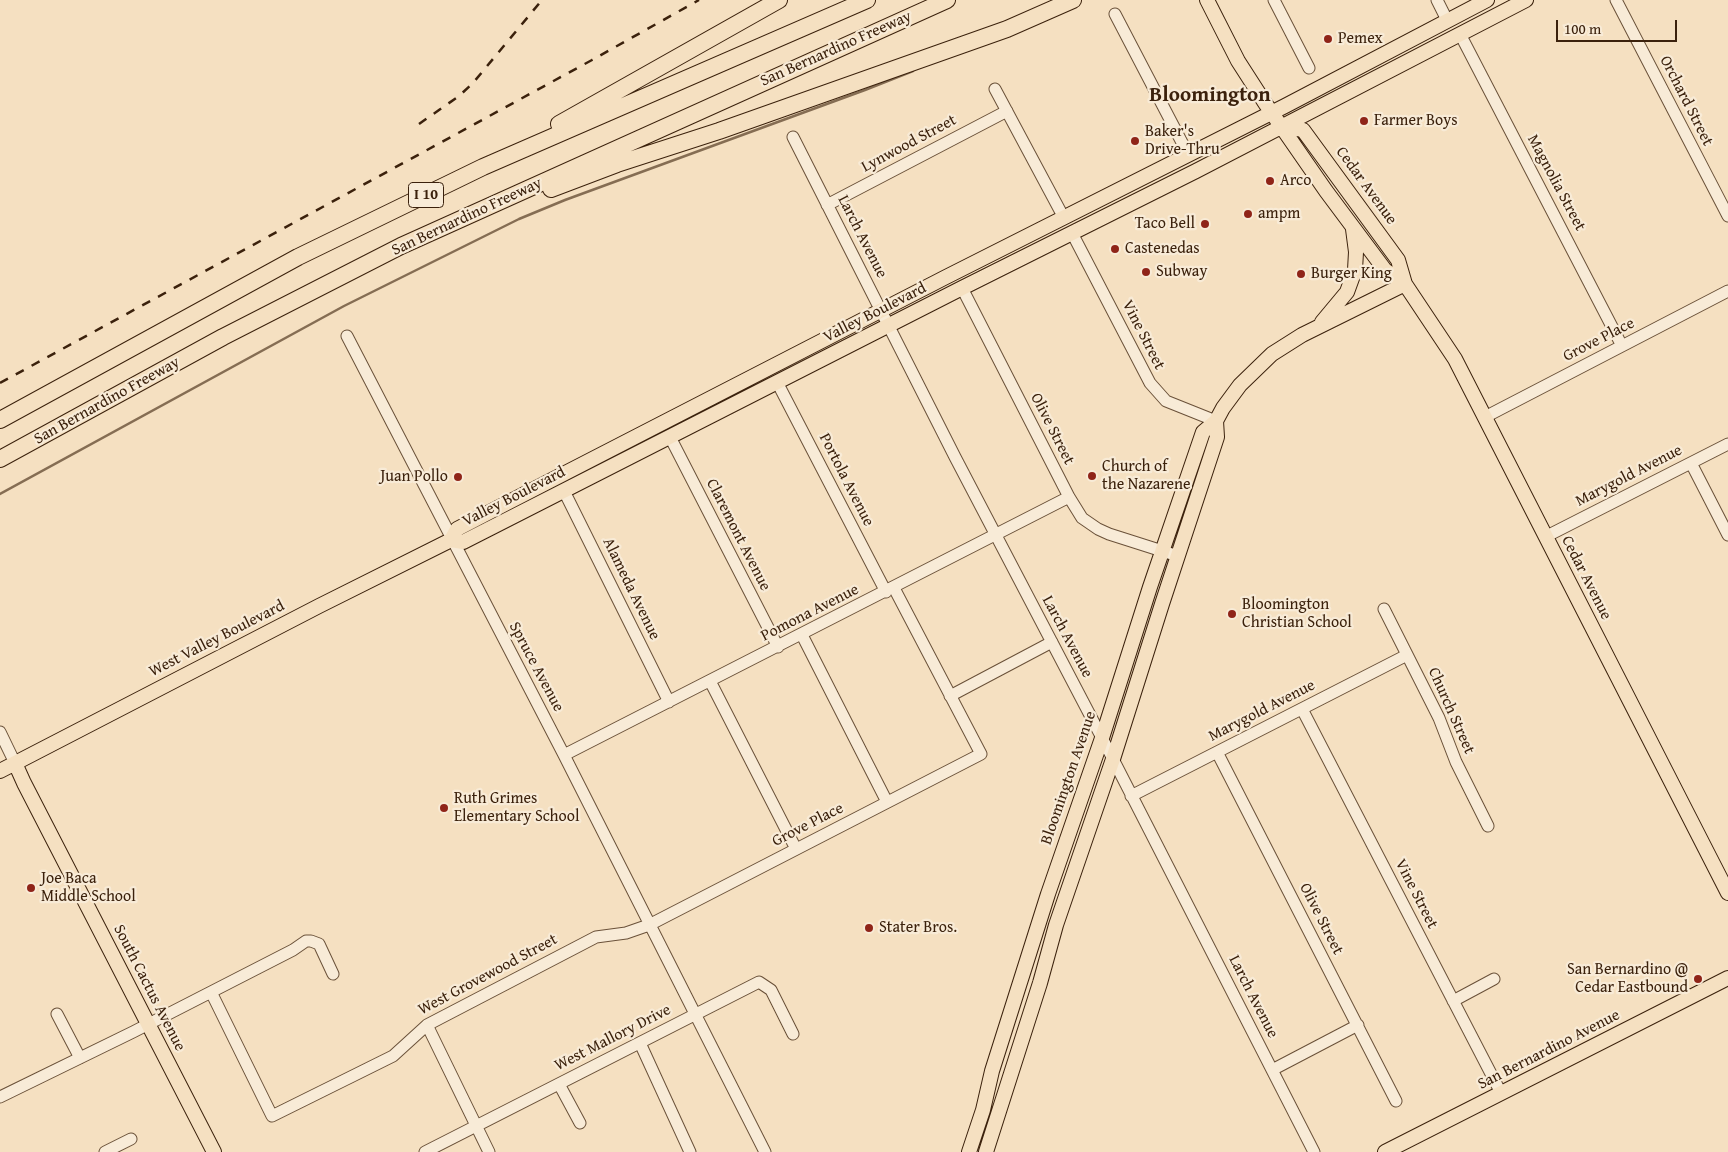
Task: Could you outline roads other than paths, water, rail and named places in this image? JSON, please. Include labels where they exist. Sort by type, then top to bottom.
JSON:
[{"type":"highway","points":[[484,168],[779,0]]},
{"type":"highway","name":"San Bernardino Freeway","points":[[0,420],[298,257],[484,168],[867,0]]},
{"type":"highway","name":"San Bernardino Freeway","points":[[0,459],[223,337],[410,242],[947,0]]},
{"type":"highway","points":[[410,242],[428,242],[505,207],[617,164],[719,131],[1007,29],[1073,0]]},
{"type":"main road","name":"Cedar Avenue","points":[[1207,0],[1238,61],[1326,191],[1385,270],[1405,284]]},
{"type":"main road","name":"Valley Boulevard","points":[[1487,0],[1401,46],[457,529],[452,540],[463,542],[670,438],[1526,0]]},
{"type":"main road","name":"Cedar Avenue","points":[[1282,126],[1304,130],[1398,260],[1405,284],[1455,359],[1485,416],[1728,893]]},
{"type":"main road","points":[[1317,327],[1347,292],[1355,270],[1356,252],[1353,226]]},
{"type":"main road","name":"Bloomington Avenue","points":[[969,1152],[983,1110],[992,1071],[1048,894],[1102,738],[1203,432],[1216,421],[1231,396],[1255,370],[1286,344],[1405,284]]},
{"type":"main road","name":"Bloomington Avenue","points":[[986,1152],[1040,983],[1056,925],[1113,760],[1217,437],[1216,421]]},
{"type":"main road","name":"West Valley Boulevard","points":[[0,771],[311,610],[452,540]]},
{"type":"main road","name":"South Cactus Avenue","points":[[15,763],[214,1152]]},
{"type":"main road","points":[[1023,977],[1040,983]]},
{"type":"main road","name":"San Bernardino Avenue","points":[[1385,1152],[1728,978]]},
{"type":"main road","points":[[976,1152],[982,1133],[983,1110]]},
{"type":"street","points":[[1274,0],[1309,68]]},
{"type":"street","points":[[1436,0],[1447,20]]},
{"type":"street","name":"Orchard Street","points":[[1616,0],[1728,216]]},
{"type":"street","points":[[1115,14],[1188,154]]},
{"type":"street","name":"Magnolia Street","points":[[1460,34],[1622,346]]},
{"type":"street","points":[[995,89],[1064,218]]},
{"type":"street","name":"Lynwood Street","points":[[827,205],[1007,111]]},
{"type":"street","name":"Larch Avenue","points":[[793,137],[888,326],[1314,1152]]},
{"type":"street","name":"Vine Street","points":[[1072,233],[1150,384],[1166,401],[1216,421]]},
{"type":"street","name":"Olive Street","points":[[962,288],[1069,497],[1082,518],[1109,534],[1178,556]]},
{"type":"street","name":"Grove Place","points":[[1485,416],[1728,291]]},
{"type":"street","name":"Spruce Avenue","points":[[347,336],[564,756],[765,1152]]},
{"type":"street","name":"Portola Avenue","points":[[777,382],[981,754]]},
{"type":"street","name":"Claremont Avenue","points":[[670,438],[778,647]]},
{"type":"street","name":"Marygold Avenue","points":[[1545,537],[1728,444]]},
{"type":"street","points":[[1691,463],[1728,535]]},
{"type":"street","name":"Alameda Avenue","points":[[564,491],[669,702]]},
{"type":"street","name":"Pomona Avenue","points":[[564,756],[1069,497]]},
{"type":"street","name":"Church Street","points":[[1384,609],[1439,718],[1456,762],[1488,826]]},
{"type":"street","points":[[802,635],[887,802]]},
{"type":"street","points":[[950,696],[1052,642]]},
{"type":"street","name":"Marygold Avenue","points":[[1131,796],[1408,655]]},
{"type":"street","points":[[710,681],[796,849]]},
{"type":"street","name":"Vine Street","points":[[1302,709],[1501,1093]]},
{"type":"street","name":"South Cactus Avenue","points":[[0,732],[15,763]]},
{"type":"street","name":"Olive Street","points":[[1217,752],[1396,1101]]},
{"type":"street","name":"Grove Place","points":[[649,924],[981,754]]},
{"type":"street","name":"West Grovewood Street","points":[[211,992],[272,1116],[393,1056],[427,1025],[596,937],[626,933],[649,924]]},
{"type":"street","points":[[0,1097],[148,1025],[311,940],[316,942],[322,950],[333,974]]},
{"type":"street","points":[[1453,1001],[1494,979]]},
{"type":"street","name":"West Mallory Drive","points":[[426,1152],[758,982],[770,990],[793,1034]]},
{"type":"street","points":[[57,1014],[80,1058]]},
{"type":"street","points":[[427,1025],[489,1152]]},
{"type":"street","points":[[1272,1070],[1358,1026]]},
{"type":"street","points":[[640,1043],[690,1152]]},
{"type":"street","points":[[560,1084],[580,1124]]},
{"type":"street","points":[[105,1152],[131,1139]]},
{"type":"waterway","points":[[0,494],[344,306],[519,219],[565,200],[913,71]]},
{"type":"railway","points":[[419,124],[459,96],[473,83],[542,0]]},
{"type":"railway","points":[[0,383],[699,0]]},
{"type":"place","name":"Pemex","points":[[1328,39]]},
{"type":"place","name":"Farmer Boys","points":[[1364,121]]},
{"type":"place","name":"Baker's Drive-Thru","points":[[1135,141]]},
{"type":"place","name":"Arco","points":[[1270,181]]},
{"type":"place","name":"ampm","points":[[1248,214]]},
{"type":"place","name":"Taco Bell","points":[[1205,224]]},
{"type":"place","name":"Castenedas","points":[[1115,249]]},
{"type":"place","name":"Subway","points":[[1146,272]]},
{"type":"place","name":"Burger King","points":[[1301,274]]},
{"type":"place","name":"Church of the Nazarene","points":[[1092,476]]},
{"type":"place","name":"Juan Pollo","points":[[458,477]]},
{"type":"place","name":"Bloomington Christian School","points":[[1232,614]]},
{"type":"place","name":"Ruth Grimes Elementary School","points":[[444,808]]},
{"type":"place","name":"Joe Baca Middle School","points":[[31,888]]},
{"type":"place","name":"Stater Bros.","points":[[869,928]]},
{"type":"place","name":"San Bernardino @ Cedar Eastbound","points":[[1698,979]]},
{"type":"district","name":"Bloomington","points":[[1210,96]]}]
